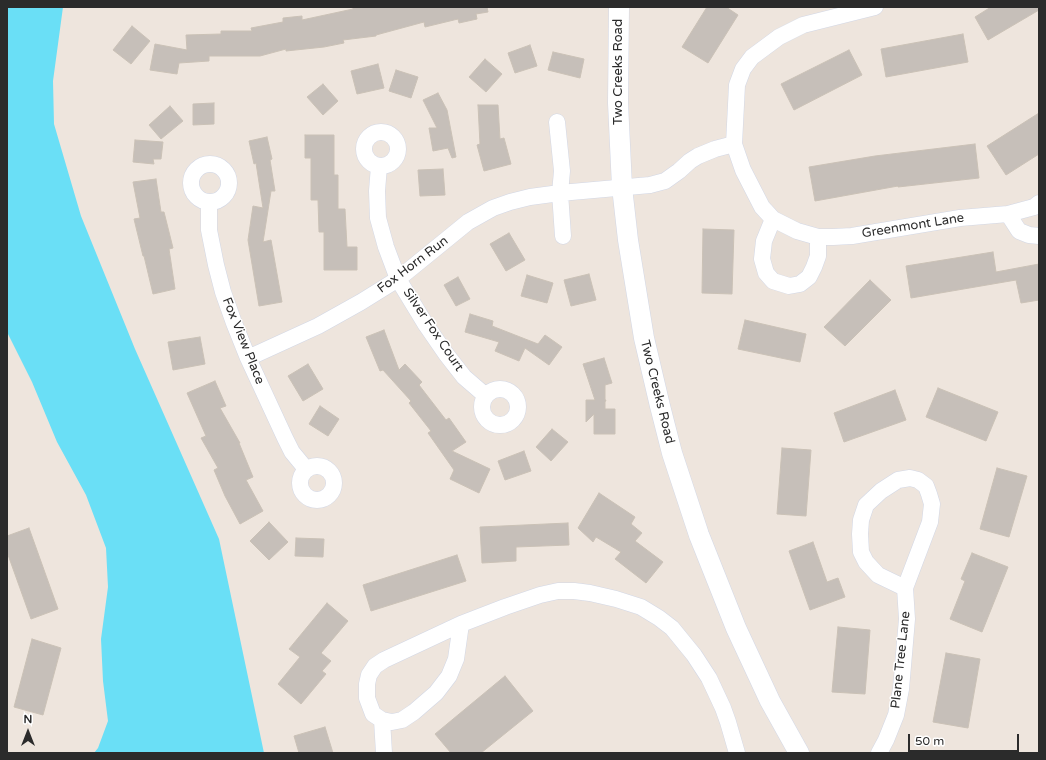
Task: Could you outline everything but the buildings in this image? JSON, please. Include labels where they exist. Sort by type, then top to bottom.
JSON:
[{"type":"street","name":"Two Creeks Road","points":[[619,7],[618,103],[622,187],[628,240],[644,338],[660,406],[672,453],[699,535],[736,628],[770,701],[799,753]]},
{"type":"street","points":[[622,187],[650,185],[664,181],[698,156],[715,149],[734,144],[737,85],[743,69],[752,56],[779,37],[803,25],[875,7]]},
{"type":"street","points":[[557,122],[562,171],[560,193],[563,236]]},
{"type":"street","name":"Greenmont Lane","points":[[734,144],[743,170],[762,208],[773,219],[797,231],[818,237],[852,236],[960,218],[1008,214],[1039,203]]},
{"type":"street","name":"Silver Fox Court","points":[[379,166],[377,190],[378,218],[398,279],[426,325],[446,354],[464,377],[486,396]]},
{"type":"street","name":"Fox Horn Run","points":[[248,358],[331,319],[361,302],[398,279],[468,222],[493,208],[530,197],[622,187]]},
{"type":"street","name":"Fox View Place","points":[[209,202],[209,230],[223,292],[248,358],[292,452],[306,469]]},
{"type":"street","points":[[1008,214],[1019,231],[1029,236],[1039,236]]},
{"type":"street","points":[[773,219],[764,241],[762,258],[766,273],[773,281],[789,286],[800,284],[809,277],[818,256],[818,237]]},
{"type":"street","name":"Plane Tree Lane","points":[[879,753],[896,715],[901,689],[907,619],[905,588],[930,522],[932,504],[926,486],[918,480],[910,478],[898,480],[881,492],[866,506],[861,520],[860,534],[861,552],[866,562],[878,575],[905,588]]},
{"type":"street","points":[[461,624],[456,659],[449,676],[436,693],[402,720],[392,722],[382,720],[373,714],[367,698],[367,684],[369,675],[376,666],[384,660],[461,624],[505,607],[540,595],[558,591],[574,591],[616,599],[640,607],[659,618],[672,628],[694,655],[708,678],[723,708],[737,753]]},
{"type":"street","points":[[382,720],[384,753]]},
{"type":"water","points":[[7,7],[63,7],[53,81],[54,124],[81,216],[135,349],[219,539],[264,753],[94,753],[98,748],[108,721],[103,681],[101,639],[108,587],[106,548],[86,495],[57,442],[32,382],[7,332]]}]
